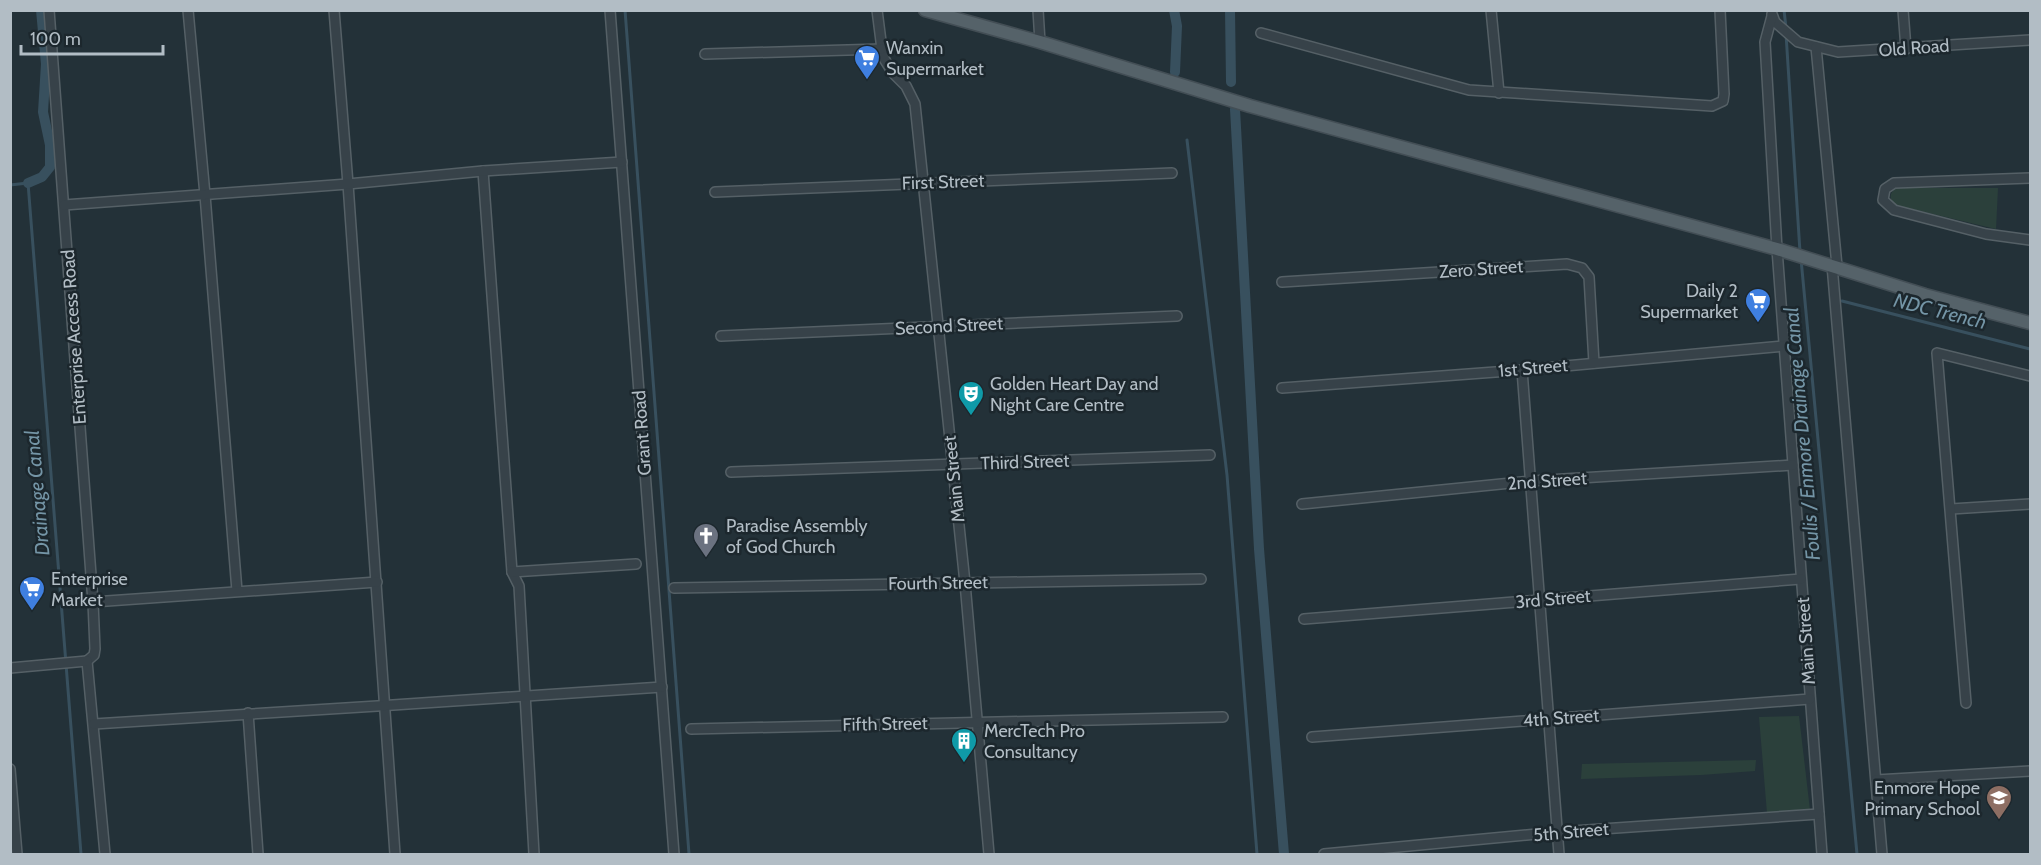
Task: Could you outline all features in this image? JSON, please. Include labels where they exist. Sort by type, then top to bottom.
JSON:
[{"type":"main road","points":[[925,10],[1040,42],[1233,101],[1814,259],[1925,295],[2031,322]]},
{"type":"street","name":"Enterprise Access Road","points":[[49,10],[93,602],[95,649],[94,655],[87,661]]},
{"type":"street","points":[[188,10],[237,591]]},
{"type":"street","points":[[334,10],[396,855]]},
{"type":"street","name":"Grant Road","points":[[610,10],[674,855]]},
{"type":"street","points":[[705,54],[882,49],[878,10]]},
{"type":"street","points":[[1038,10],[1040,42]]},
{"type":"street","points":[[1491,10],[1499,93]]},
{"type":"street","points":[[1261,33],[1469,90],[1712,106],[1724,101],[1720,10]]},
{"type":"street","points":[[1903,10],[1906,49]]},
{"type":"street","name":"Main Street","points":[[1773,16],[1766,42],[1777,249],[1822,855]]},
{"type":"street","name":"Old Road","points":[[1773,16],[1798,42],[1838,52],[2031,40]]},
{"type":"street","points":[[1816,47],[1882,855]]},
{"type":"street","name":"Main Street","points":[[882,49],[883,57],[892,73],[906,86],[915,104],[965,583],[989,855]]},
{"type":"street","points":[[64,206],[483,171],[622,162]]},
{"type":"street","points":[[483,171],[512,572],[519,586],[534,855]]},
{"type":"street","name":"First Street","points":[[715,192],[1172,173]]},
{"type":"street","points":[[2031,178],[1893,183],[1885,189],[1883,195],[1883,200],[1894,210],[1986,234],[2031,240]]},
{"type":"street","name":"Zero Street","points":[[1282,282],[1567,264],[1575,266],[1582,268],[1589,277],[1594,363]]},
{"type":"street","name":"Second Street","points":[[721,336],[1177,316]]},
{"type":"street","name":"1st Street","points":[[1282,388],[1784,346]]},
{"type":"street","points":[[1966,703],[1937,353],[2031,376]]},
{"type":"street","points":[[1522,369],[1559,855]]},
{"type":"street","name":"Third Street","points":[[731,472],[1210,455]]},
{"type":"street","name":"2nd Street","points":[[1302,504],[1531,481],[1793,465]]},
{"type":"street","points":[[1951,509],[2031,504]]},
{"type":"street","points":[[512,572],[636,564]]},
{"type":"street","name":"Fourth Street","points":[[674,588],[1202,579]]},
{"type":"street","name":"3rd Street","points":[[1304,620],[1801,579]]},
{"type":"street","points":[[93,602],[377,582]]},
{"type":"street","points":[[10,668],[87,661],[105,855]]},
{"type":"street","points":[[94,724],[662,687]]},
{"type":"street","name":"4th Street","points":[[1312,737],[1810,699]]},
{"type":"street","points":[[248,713],[258,855]]},
{"type":"street","name":"Fifth Street","points":[[691,729],[1223,717]]},
{"type":"street","points":[[10,769],[13,832],[17,855]]},
{"type":"street","points":[[1876,780],[2031,771]]},
{"type":"street","name":"5th Street","points":[[1324,855],[1558,832],[1819,814]]},
{"type":"green space","points":[[1896,188],[1998,188],[1996,229],[1895,205],[1891,196]]},
{"type":"green space","points":[[1799,716],[1810,810],[1767,813],[1759,717]]},
{"type":"green space","points":[[1756,760],[1755,771],[1581,779],[1582,764]]},
{"type":"waterway","points":[[28,183],[42,177],[50,167],[50,145],[43,112],[46,64],[41,10]]},
{"type":"waterway","points":[[625,10],[689,854]]},
{"type":"waterway","points":[[1174,10],[1177,26],[1175,72]]},
{"type":"waterway","points":[[1230,10],[1231,82]]},
{"type":"waterway","name":"Foulis / Enmore Drainage Canal","points":[[1784,10],[1786,28]]},
{"type":"waterway","name":"Foulis / Enmore Drainage Canal","points":[[1786,34],[1800,252]]},
{"type":"waterway","points":[[1235,109],[1259,549],[1284,854]]},
{"type":"waterway","points":[[1187,140],[1227,475],[1257,854]]},
{"type":"waterway","name":"Drainage Canal","points":[[10,185],[28,183],[81,854]]},
{"type":"waterway","name":"Foulis / Enmore Drainage Canal","points":[[1801,259],[1857,854]]},
{"type":"waterway","name":"NDC Trench","points":[[1842,301],[2030,349]]},
{"type":"place","name":"Wanxin Supermarket","points":[[867,81]]},
{"type":"place","name":"Daily 2 Supermarket","points":[[1758,324]]},
{"type":"place","name":"Golden Heart Day and Night Care Centre","points":[[971,417]]},
{"type":"place","name":"Paradise Assembly of God Church","points":[[706,559]]},
{"type":"place","name":"Enterprise Market","points":[[32,612]]},
{"type":"place","name":"MercTech Pro Consultancy","points":[[964,764]]},
{"type":"place","name":"Enmore Hope Primary School","points":[[1999,821]]}]
